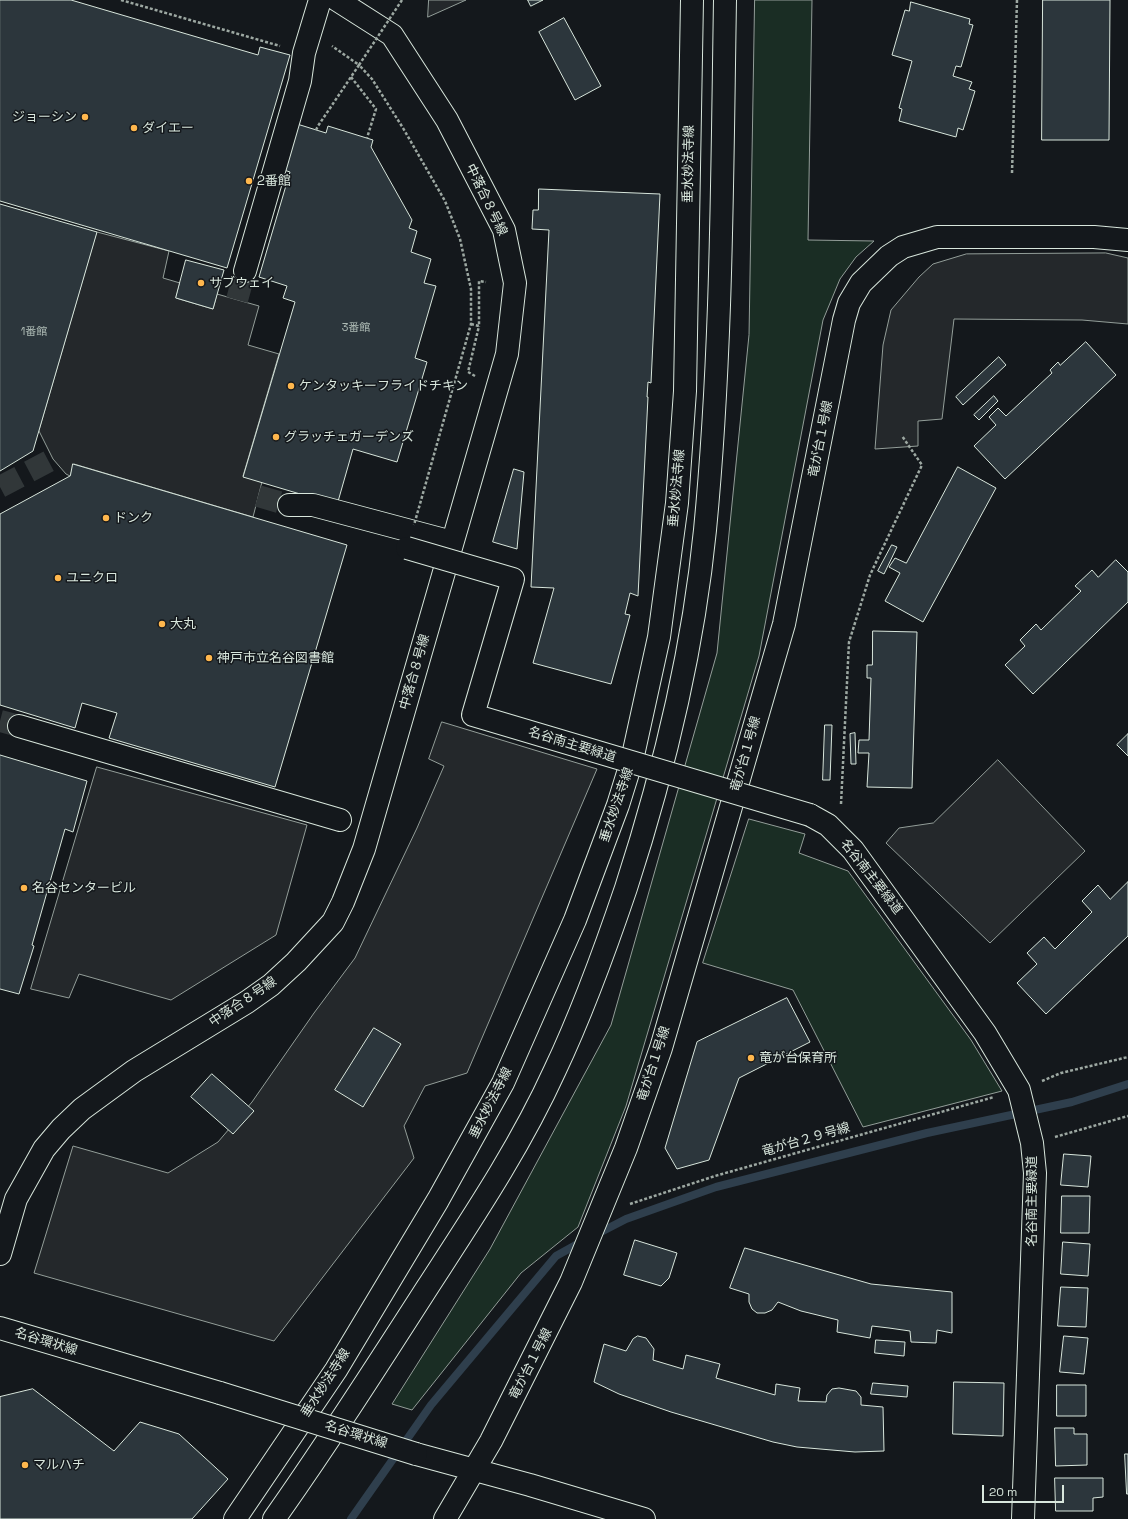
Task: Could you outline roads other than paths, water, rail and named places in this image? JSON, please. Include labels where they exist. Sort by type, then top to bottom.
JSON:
[{"type":"street","points":[[245,271],[300,81],[304,53],[320,0]]},
{"type":"street","name":"中落合８号線","points":[[0,1254],[16,1199],[30,1171],[44,1149],[66,1124],[82,1109],[134,1071],[271,985],[296,962],[333,922],[343,902],[364,849],[507,354],[515,283],[504,230],[447,120],[392,35],[337,0]]},
{"type":"street","name":"垂水妙法寺線","points":[[235,1519],[336,1370],[438,1200],[503,1083],[575,920],[618,806],[632,760],[659,637],[677,496],[685,391],[692,0]]},
{"type":"street","points":[[274,1519],[325,1447],[471,1219],[512,1152],[554,1073],[594,981],[644,831],[680,694],[705,533],[715,395],[721,266],[725,0]]},
{"type":"street","name":"竜が台１号線","points":[[445,1519],[491,1441],[554,1319],[601,1214],[661,1048],[784,624],[844,320],[849,303],[861,283],[889,256],[903,247],[937,237],[1094,237],[1128,240]]},
{"type":"street","points":[[289,505],[314,504],[452,542]]},
{"type":"street","name":"名谷南主要緑道","points":[[407,548],[512,579],[473,715],[819,820],[853,850],[985,1033],[1019,1090],[1032,1143],[1035,1173],[1023,1519]]},
{"type":"street","points":[[19,726],[340,820]]},
{"type":"street","name":"名谷環状線","points":[[0,1328],[220,1392],[416,1454],[644,1519]]},
{"type":"waterway","points":[[595,1235],[626,1219],[716,1187],[927,1133],[1072,1102],[1128,1084]]},
{"type":"waterway","points":[[351,1519],[431,1405],[556,1256],[583,1241]]},
{"type":"tunnel","points":[[237,300],[245,271]]},
{"type":"tunnel","points":[[0,487],[53,459]]},
{"type":"tunnel","points":[[258,496],[289,505]]},
{"type":"tunnel","points":[[0,721],[19,726]]},
{"type":"place","name":"ジョーシン","points":[[85,117]]},
{"type":"place","name":"ダイエー","points":[[134,128]]},
{"type":"place","name":"2番館","points":[[249,181]]},
{"type":"place","name":"サブウェイ","points":[[201,283]]},
{"type":"place","name":"ケンタッキーフライドチキン","points":[[291,386]]},
{"type":"place","name":"グラッチェガーデンズ","points":[[276,437]]},
{"type":"place","name":"ドンク","points":[[106,518]]},
{"type":"place","name":"ユニクロ","points":[[58,578]]},
{"type":"place","name":"大丸","points":[[162,624]]},
{"type":"place","name":"神戸市立名谷図書館","points":[[209,658]]},
{"type":"place","name":"名谷センタービル","points":[[24,888]]},
{"type":"place","name":"竜が台保育所","points":[[751,1058]]},
{"type":"place","name":"マルハチ","points":[[25,1465]]}]
